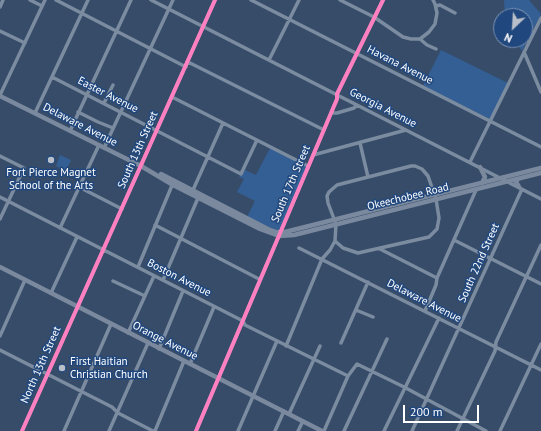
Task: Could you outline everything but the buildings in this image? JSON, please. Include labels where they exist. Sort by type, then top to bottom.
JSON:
[{"type":"main road","name":"Delaware Avenue","points":[[0,95],[151,172],[160,174],[198,198],[267,233],[280,234]]},
{"type":"main road","points":[[480,167],[485,176],[482,183]]},
{"type":"main road","name":"Okeechobee Road","points":[[435,197],[476,190],[541,168]]},
{"type":"main road","name":"Okeechobee Road","points":[[280,234],[294,235],[335,222],[435,197],[482,183],[541,173]]},
{"type":"main road","points":[[518,178],[516,182],[520,188]]},
{"type":"main road","name":"Delaware Avenue","points":[[173,183],[193,190],[280,234]]},
{"type":"main road","name":"Orange Avenue","points":[[0,267],[323,431]]},
{"type":"street","points":[[0,7],[3,0]]},
{"type":"street","points":[[30,0],[42,6]]},
{"type":"street","points":[[0,95],[45,0]]},
{"type":"street","points":[[56,0],[186,67]]},
{"type":"street","points":[[35,113],[88,0]]},
{"type":"street","points":[[70,130],[131,0]]},
{"type":"street","name":"Georgia Avenue","points":[[152,0],[541,199]]},
{"type":"street","points":[[60,228],[79,187],[113,128],[173,0]]},
{"type":"street","name":"South 13th Street","points":[[77,307],[215,0]]},
{"type":"street","name":"Havana Avenue","points":[[251,0],[541,147]]},
{"type":"street","points":[[269,60],[299,0]]},
{"type":"street","points":[[340,0],[374,17],[403,37],[411,39],[420,39],[429,32],[435,24],[437,13],[433,0]]},
{"type":"street","name":"South 17th Street","points":[[196,431],[324,130],[337,98],[337,94],[383,0]]},
{"type":"street","points":[[436,6],[440,5],[455,13]]},
{"type":"street","points":[[470,162],[541,18]]},
{"type":"street","points":[[0,31],[25,43]]},
{"type":"street","points":[[420,39],[427,45],[436,48]]},
{"type":"street","points":[[524,52],[541,92]]},
{"type":"street","points":[[188,62],[324,130]]},
{"type":"street","name":"Easter Avenue","points":[[52,77],[241,174],[257,140]]},
{"type":"street","points":[[104,103],[113,85]]},
{"type":"street","points":[[172,97],[308,166]]},
{"type":"street","points":[[331,113],[337,113],[354,108],[357,105]]},
{"type":"street","points":[[78,112],[113,128]]},
{"type":"street","points":[[193,190],[223,122]]},
{"type":"street","points":[[313,155],[406,130]]},
{"type":"street","points":[[360,143],[368,177]]},
{"type":"street","points":[[0,156],[24,168],[0,219]]},
{"type":"street","points":[[286,346],[322,259],[330,250],[335,241],[335,222],[327,196],[332,188],[337,185],[410,166],[416,166],[422,169],[428,176],[435,197],[439,218],[436,229],[429,237],[358,253],[343,248],[335,241]]},
{"type":"street","points":[[138,267],[173,183]]},
{"type":"street","points":[[79,187],[122,208]]},
{"type":"street","name":"South 22nd Street","points":[[412,431],[520,188]]},
{"type":"street","points":[[425,311],[436,285],[437,278],[476,190]]},
{"type":"street","name":"Boston Avenue","points":[[0,197],[243,321],[245,325],[348,376]]},
{"type":"street","points":[[163,280],[198,198]]},
{"type":"street","points":[[155,225],[259,280]]},
{"type":"street","points":[[51,293],[77,237]]},
{"type":"street","points":[[454,240],[541,284]]},
{"type":"street","points":[[458,431],[541,245]]},
{"type":"street","name":"Delaware Avenue","points":[[299,248],[541,370]]},
{"type":"street","points":[[380,249],[437,278]]},
{"type":"street","points":[[128,333],[154,276]]},
{"type":"street","points":[[0,336],[25,280]]},
{"type":"street","points":[[112,280],[145,296]]},
{"type":"street","points":[[341,343],[368,282]]},
{"type":"street","points":[[159,349],[183,291]]},
{"type":"street","name":"North 13th Street","points":[[22,431],[77,307]]},
{"type":"street","points":[[190,364],[214,307]]},
{"type":"street","points":[[356,310],[373,317]]},
{"type":"street","points":[[384,431],[404,387],[439,318]]},
{"type":"street","points":[[64,431],[111,324]]},
{"type":"street","points":[[344,431],[387,339]]},
{"type":"street","points":[[238,431],[277,341]]},
{"type":"street","points":[[109,431],[148,343]]},
{"type":"street","points":[[500,431],[541,344]]},
{"type":"street","points":[[275,431],[287,413],[320,346]]},
{"type":"street","points":[[0,350],[112,407],[118,413],[154,431],[184,361]]},
{"type":"street","points":[[323,431],[348,376],[357,364],[404,387],[486,431]]},
{"type":"street","points":[[298,431],[303,421]]},
{"type":"shaded area","points":[[504,0],[529,0],[541,14],[533,30],[533,8],[504,8]]},
{"type":"shaded area","points":[[441,50],[508,83],[490,119],[423,86]]},
{"type":"shaded area","points":[[270,148],[307,166],[279,230],[247,217],[255,201],[237,192],[244,179],[239,177],[240,175],[245,170],[256,175]]},
{"type":"shaded area","points":[[60,155],[71,160],[66,171],[56,166]]},
{"type":"cycle path","points":[[22,431],[215,0]]},
{"type":"cycle path","points":[[196,431],[337,99],[337,94],[383,0]]},
{"type":"place","name":"Fort Pierce Magnet School of the Arts","points":[[51,160]]},
{"type":"place","name":"First Haitian Christian Church","points":[[62,368]]}]
